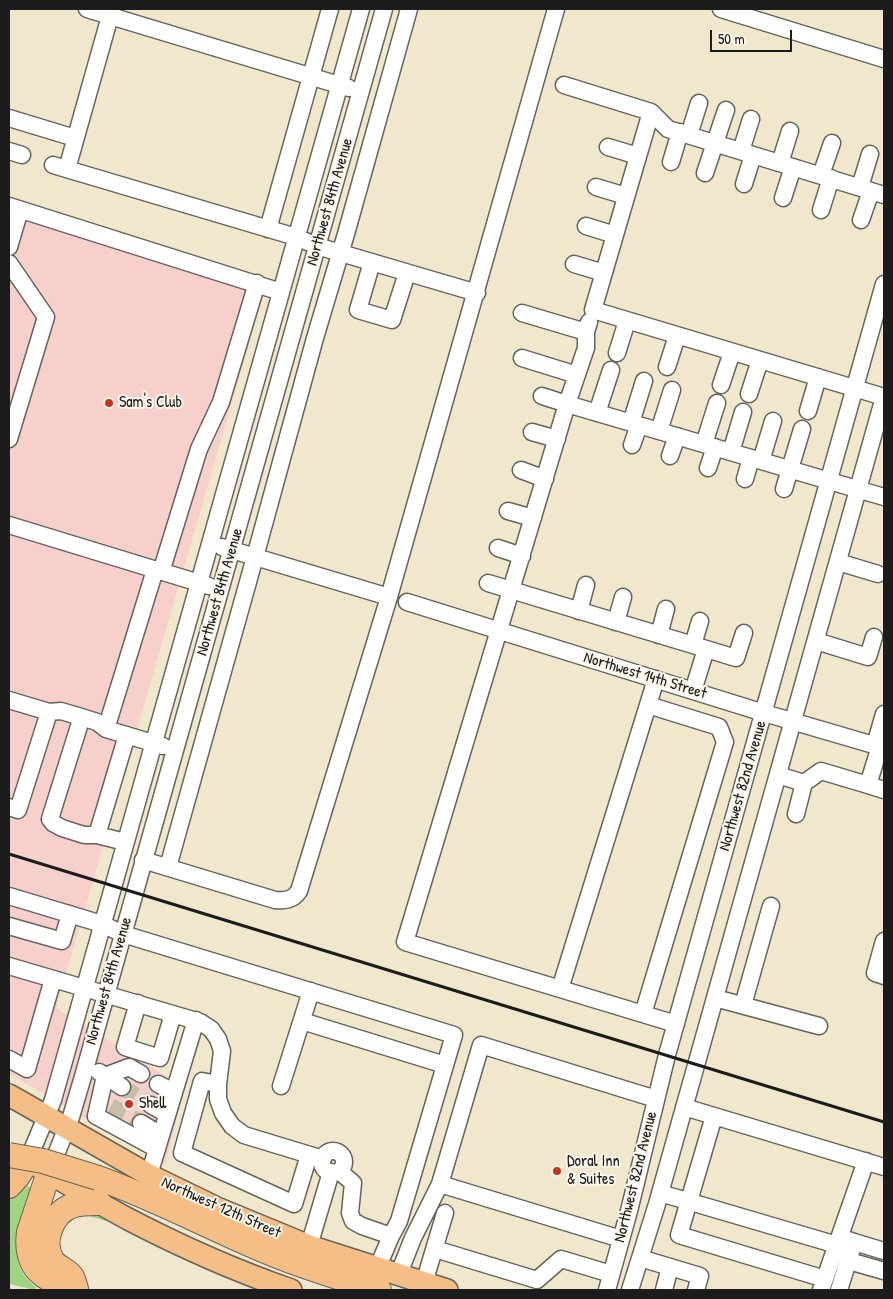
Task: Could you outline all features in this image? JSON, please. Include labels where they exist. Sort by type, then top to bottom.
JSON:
[{"type":"highway","points":[[9,1186],[18,1176],[15,1155],[42,1161],[98,1178],[166,1205],[270,1253],[302,1265],[378,1280]]},
{"type":"highway","points":[[49,1172],[29,1232],[28,1241],[31,1260],[44,1278],[59,1286],[77,1290]]},
{"type":"highway","points":[[77,1290],[72,1276],[59,1268],[51,1258],[48,1242],[49,1233],[52,1224],[58,1216],[70,1207],[87,1203],[99,1203]]},
{"type":"main road","name":"Northwest 12th Street","points":[[9,1095],[149,1175],[217,1208],[309,1246],[378,1280],[398,1276],[447,1290]]},
{"type":"main road","points":[[15,1155],[49,1172],[99,1203],[186,1248],[226,1266],[291,1290]]},
{"type":"street","points":[[87,9],[111,12],[361,91]]},
{"type":"street","points":[[268,229],[330,9]]},
{"type":"street","name":"Northwest 84th Avenue","points":[[15,1155],[46,1117],[53,1100],[360,9]]},
{"type":"street","name":"Northwest 84th Avenue","points":[[49,1172],[67,1128],[106,994],[384,9]]},
{"type":"street","points":[[168,866],[409,9]]},
{"type":"street","points":[[143,860],[168,866],[275,900],[286,900],[297,894],[301,887],[389,597],[556,9]]},
{"type":"street","points":[[721,9],[884,59]]},
{"type":"street","points":[[111,12],[75,138],[60,167],[407,273],[477,292]]},
{"type":"street","points":[[564,85],[651,112],[668,129],[872,191]]},
{"type":"street","points":[[671,162],[699,103]]},
{"type":"street","points":[[705,173],[726,110]]},
{"type":"street","points":[[651,112],[586,332],[586,348],[567,404],[405,942],[676,1024]]},
{"type":"street","points":[[9,118],[75,138]]},
{"type":"street","points":[[744,184],[751,119]]},
{"type":"street","points":[[783,198],[790,131]]},
{"type":"street","points":[[821,210],[832,143]]},
{"type":"street","points":[[608,147],[638,156]]},
{"type":"street","points":[[861,220],[872,191],[870,154]]},
{"type":"street","points":[[596,187],[626,196]]},
{"type":"street","points":[[9,247],[14,208],[281,292]]},
{"type":"street","points":[[586,226],[615,235]]},
{"type":"street","points":[[372,262],[358,310],[392,320],[407,273]]},
{"type":"street","points":[[9,263],[46,317],[9,439]]},
{"type":"street","points":[[574,264],[604,273]]},
{"type":"street","points":[[106,729],[199,449],[221,402],[256,283]]},
{"type":"street","name":"Northwest 82nd Avenue","points":[[607,1290],[676,1024],[884,284]]},
{"type":"street","points":[[593,310],[884,397]]},
{"type":"street","points":[[522,313],[586,332]]},
{"type":"street","points":[[617,353],[627,320]]},
{"type":"street","points":[[667,367],[677,336]]},
{"type":"street","points":[[721,385],[732,352]]},
{"type":"street","points":[[522,358],[577,375]]},
{"type":"street","points":[[749,394],[760,360]]},
{"type":"street","points":[[597,413],[611,370]]},
{"type":"street","points":[[808,411],[818,377]]},
{"type":"street","points":[[632,445],[644,381]]},
{"type":"street","points":[[659,431],[672,390]]},
{"type":"street","points":[[542,396],[884,497]]},
{"type":"street","name":"Northwest 82nd Avenue","points":[[630,1290],[660,1192],[884,397]]},
{"type":"street","points":[[251,399],[272,406]]},
{"type":"street","points":[[717,403],[717,448]]},
{"type":"street","points":[[708,468],[717,448],[743,412]]},
{"type":"street","points":[[744,479],[756,459],[773,421]]},
{"type":"street","points":[[784,489],[802,429]]},
{"type":"street","points":[[532,432],[557,439]]},
{"type":"street","points":[[670,456],[677,436]]},
{"type":"street","points":[[521,470],[545,479]]},
{"type":"street","points":[[508,511],[533,518]]},
{"type":"street","points":[[9,525],[220,589]]},
{"type":"street","points":[[210,543],[389,597]]},
{"type":"street","points":[[498,548],[522,556]]},
{"type":"street","points":[[838,562],[878,574]]},
{"type":"street","points":[[488,583],[736,658],[744,633]]},
{"type":"street","points":[[579,611],[586,585]]},
{"type":"street","points":[[616,622],[623,597]]},
{"type":"street","name":"Northwest 14th Street","points":[[406,602],[693,691],[880,746]]},
{"type":"street","points":[[659,635],[666,609]]},
{"type":"street","points":[[693,691],[700,647],[700,621]]},
{"type":"street","points":[[816,641],[868,657],[874,637]]},
{"type":"street","points":[[560,989],[656,679]]},
{"type":"street","points":[[9,700],[49,712],[61,711],[78,716],[97,722],[106,729],[175,750]]},
{"type":"street","points":[[643,1014],[725,742],[719,727],[648,706]]},
{"type":"street","points":[[49,712],[59,720],[79,726],[94,730],[106,729]]},
{"type":"street","points":[[9,807],[18,810],[49,712]]},
{"type":"street","points":[[868,785],[880,746],[884,714]]},
{"type":"street","points":[[79,726],[50,818],[53,823],[62,828],[84,834],[98,834],[125,842]]},
{"type":"street","points":[[98,834],[127,736]]},
{"type":"street","points":[[796,814],[804,783],[821,771],[884,790]]},
{"type":"street","points":[[778,775],[804,783]]},
{"type":"street","points":[[9,896],[102,924],[123,934],[454,1035],[398,1221],[391,1236],[378,1280]]},
{"type":"street","points":[[743,1005],[771,906]]},
{"type":"street","points":[[9,926],[62,941],[70,914]]},
{"type":"street","points":[[884,941],[875,973],[884,976]]},
{"type":"street","points":[[9,966],[196,1020],[211,1029],[218,1039],[222,1051],[182,1153],[294,1204],[325,1165]]},
{"type":"street","points":[[9,1059],[28,1069],[52,979]]},
{"type":"street","points":[[282,1086],[311,991]]},
{"type":"street","points":[[715,998],[819,1026]]},
{"type":"street","points":[[138,1003],[125,1048],[160,1058],[173,1014]]},
{"type":"street","points":[[149,1175],[196,1020]]},
{"type":"street","points":[[302,1021],[445,1065]]},
{"type":"street","points":[[398,1276],[413,1238],[440,1184],[481,1045],[656,1099]]},
{"type":"street","points":[[86,1063],[122,1087]]},
{"type":"street","points":[[105,1076],[129,1067],[141,1074]]},
{"type":"street","points":[[179,1074],[210,1082]]},
{"type":"street","points":[[105,1076],[105,1103],[96,1116],[159,1142]]},
{"type":"street","points":[[210,1082],[223,1114],[232,1126],[244,1135],[325,1165],[353,1183],[350,1213],[353,1221],[391,1236]]},
{"type":"street","points":[[158,1084],[174,1092]]},
{"type":"street","points":[[152,1105],[167,1114]]},
{"type":"street","points":[[684,1107],[884,1167]]},
{"type":"street","points":[[714,1116],[679,1235],[823,1285],[844,1241],[866,1161]]},
{"type":"street","points":[[141,1123],[159,1142]]},
{"type":"street","points":[[309,1246],[325,1165]]},
{"type":"street","points":[[440,1184],[621,1239]]},
{"type":"street","points":[[660,1192],[688,1201],[884,1251]]},
{"type":"street","points":[[424,1283],[445,1213]]},
{"type":"street","points":[[839,1290],[848,1261],[844,1241]]},
{"type":"street","points":[[435,1248],[537,1280],[561,1259],[611,1274]]},
{"type":"street","points":[[640,1258],[700,1276],[696,1290]]},
{"type":"street","points":[[848,1261],[884,1271]]},
{"type":"street","points":[[664,1290],[670,1267]]},
{"type":"shaded area","points":[[9,205],[267,282],[56,1008],[185,1088],[165,1164],[9,1074]]},
{"type":"green space","points":[[21,1182],[33,1189],[20,1228],[17,1253],[19,1265],[25,1276],[36,1287],[35,1290],[9,1284],[9,1193]]},
{"type":"green space","points":[[83,1212],[94,1212],[263,1290],[258,1290],[210,1271],[110,1222],[92,1217]]},
{"type":"tunnel","points":[[122,1087],[151,1105]]},
{"type":"tunnel","points":[[111,1106],[141,1123]]},
{"type":"railway","points":[[9,854],[884,1122]]},
{"type":"place","name":"Sam's Club","points":[[109,403]]},
{"type":"place","name":"Shell","points":[[129,1104]]},
{"type":"place","name":"Doral Inn & Suites","points":[[557,1171]]}]
